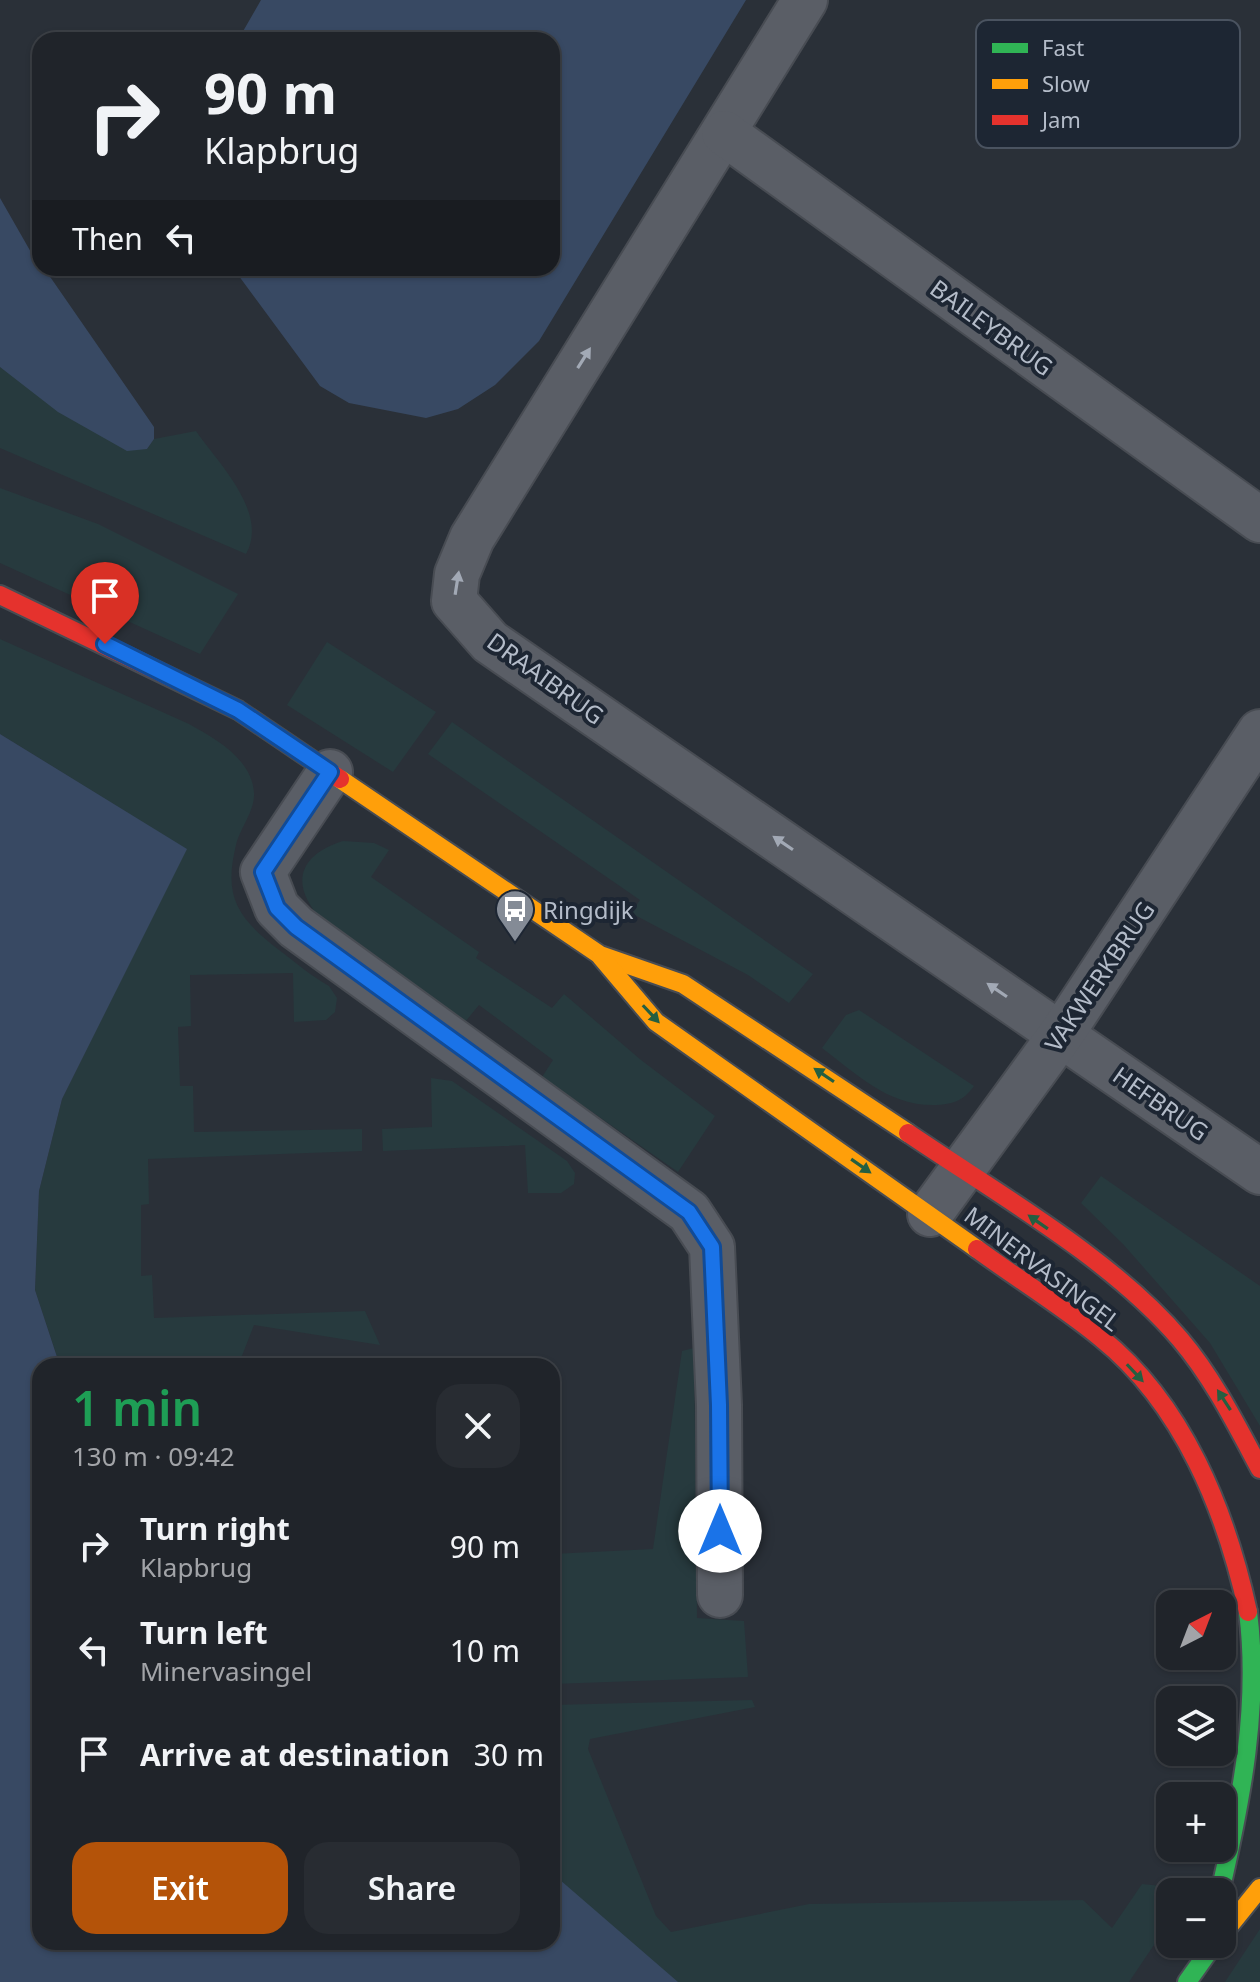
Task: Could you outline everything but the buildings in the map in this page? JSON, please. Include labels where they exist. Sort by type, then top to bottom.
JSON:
[{"type":"street","name":"DRAAIBRUG","points":[[805,0],[472,538],[457,574],[454,601],[490,642],[1062,1033]]},
{"type":"street","name":"BAILEYBRUG","points":[[724,133],[1260,520]]},
{"type":"street","name":"MINERVASINGEL","points":[[0,595],[198,688],[238,710],[600,955],[683,984],[961,1169],[1121,1281],[1149,1307],[1180,1339],[1224,1400],[1260,1469]]},
{"type":"street","name":"VAKWERKBRUG","points":[[930,1214],[1062,1033],[1260,732]]},
{"type":"street","points":[[330,772],[263,872],[277,908],[296,927],[390,997],[689,1212],[712,1247],[719,1405],[720,1595]]},
{"type":"street","name":"MINERVASINGEL","points":[[600,955],[656,1022],[1103,1339],[1153,1393],[1169,1416],[1210,1494],[1235,1562],[1250,1623],[1254,1686],[1243,1797],[1223,1878]]},
{"type":"street","name":"HEFBRUG","points":[[1062,1033],[1260,1172]]},
{"type":"street","points":[[1236,1918],[1260,1888]]},
{"type":"street","points":[[1187,1982],[1203,1958]]},
{"type":"green space","points":[[0,367],[147,449],[154,439],[196,431],[228,474],[246,506],[251,522],[251,538],[246,554],[0,448]]},
{"type":"green space","points":[[0,488],[98,524],[238,594],[200,654],[0,563]]},
{"type":"green space","points":[[0,639],[189,724],[221,743],[247,770],[254,793],[232,863],[231,879],[237,905],[253,928],[329,986],[337,998],[335,1012],[326,1020],[294,1022],[293,973],[190,975],[191,1026],[178,1027],[180,1086],[193,1086],[194,1132],[362,1129],[362,1151],[148,1159],[149,1204],[141,1205],[141,1276],[152,1275],[154,1318],[365,1311],[380,1345],[254,1325],[241,1358],[57,1358],[35,1290],[39,1191],[62,1099],[186,849],[0,734]]},
{"type":"green space","points":[[327,642],[436,712],[393,772],[287,705]]},
{"type":"green space","points":[[452,722],[813,974],[789,1003],[748,975],[631,913],[640,900],[428,754]]},
{"type":"green space","points":[[343,841],[374,843],[389,850],[371,877],[479,952],[476,958],[552,1008],[564,994],[641,1060],[715,1116],[678,1172],[542,1077],[553,1060],[479,1005],[465,1022],[316,913],[303,889],[305,869],[319,853]]},
{"type":"green space","points":[[859,1010],[974,1086],[958,1100],[937,1105],[904,1101],[875,1087],[822,1048],[846,1015]]},
{"type":"green space","points":[[431,1078],[452,1081],[567,1161],[575,1173],[574,1184],[561,1193],[528,1193],[525,1145],[383,1151],[382,1129],[432,1127]]},
{"type":"green space","points":[[1101,1176],[1260,1286],[1260,1426],[1210,1343],[1123,1244],[1081,1203]]},
{"type":"green space","points":[[694,1348],[697,1618],[744,1621],[748,1677],[560,1684],[560,1554],[653,1549],[682,1351]]},
{"type":"green space","points":[[752,1700],[755,1707],[590,1739],[588,1749],[656,1916],[671,1932],[809,1904],[1083,1900],[1112,1928],[1142,1884],[1156,1885],[1156,1942],[1129,1982],[676,1982],[560,1882],[560,1705]]},
{"type":"green space","points":[[1260,1929],[1260,1982],[1225,1982]]},
{"type":"water","points":[[261,0],[746,0],[539,341],[495,385],[458,409],[426,418],[349,403],[320,386],[239,276],[560,276],[560,32],[243,32]]},
{"type":"water","points":[[0,198],[32,254],[32,276],[50,276],[154,427],[154,439],[147,449],[127,451],[58,412],[0,367]]},
{"type":"water","points":[[0,734],[187,849],[62,1099],[39,1191],[35,1290],[57,1358],[32,1358],[32,1950],[560,1950],[560,1880],[678,1982],[0,1982]]},
{"type":"traffic: fast","points":[[1223,1878],[1241,1788],[1250,1718],[1252,1683],[1248,1612]]},
{"type":"traffic: fast","points":[[1187,1982],[1204,1958]]},
{"type":"traffic: slow","points":[[340,779],[600,955],[683,984],[908,1133]]},
{"type":"traffic: slow","points":[[601,957],[656,1022],[977,1249]]},
{"type":"traffic: slow","points":[[1236,1918],[1260,1888]]},
{"type":"traffic: jam","points":[[0,595],[238,710],[340,779]]},
{"type":"traffic: jam","points":[[908,1133],[1051,1228],[1121,1281],[1152,1309],[1203,1369],[1260,1469]]},
{"type":"traffic: jam","points":[[977,1249],[1101,1338],[1155,1394],[1178,1427],[1213,1498],[1239,1574],[1248,1612]]},
{"type":"place","name":"Ringdijk","points":[[515,943]]},
{"type":"route","points":[[105,644],[238,710],[330,772],[263,872],[277,908],[296,927],[689,1212],[712,1247],[719,1405],[720,1531]]}]
